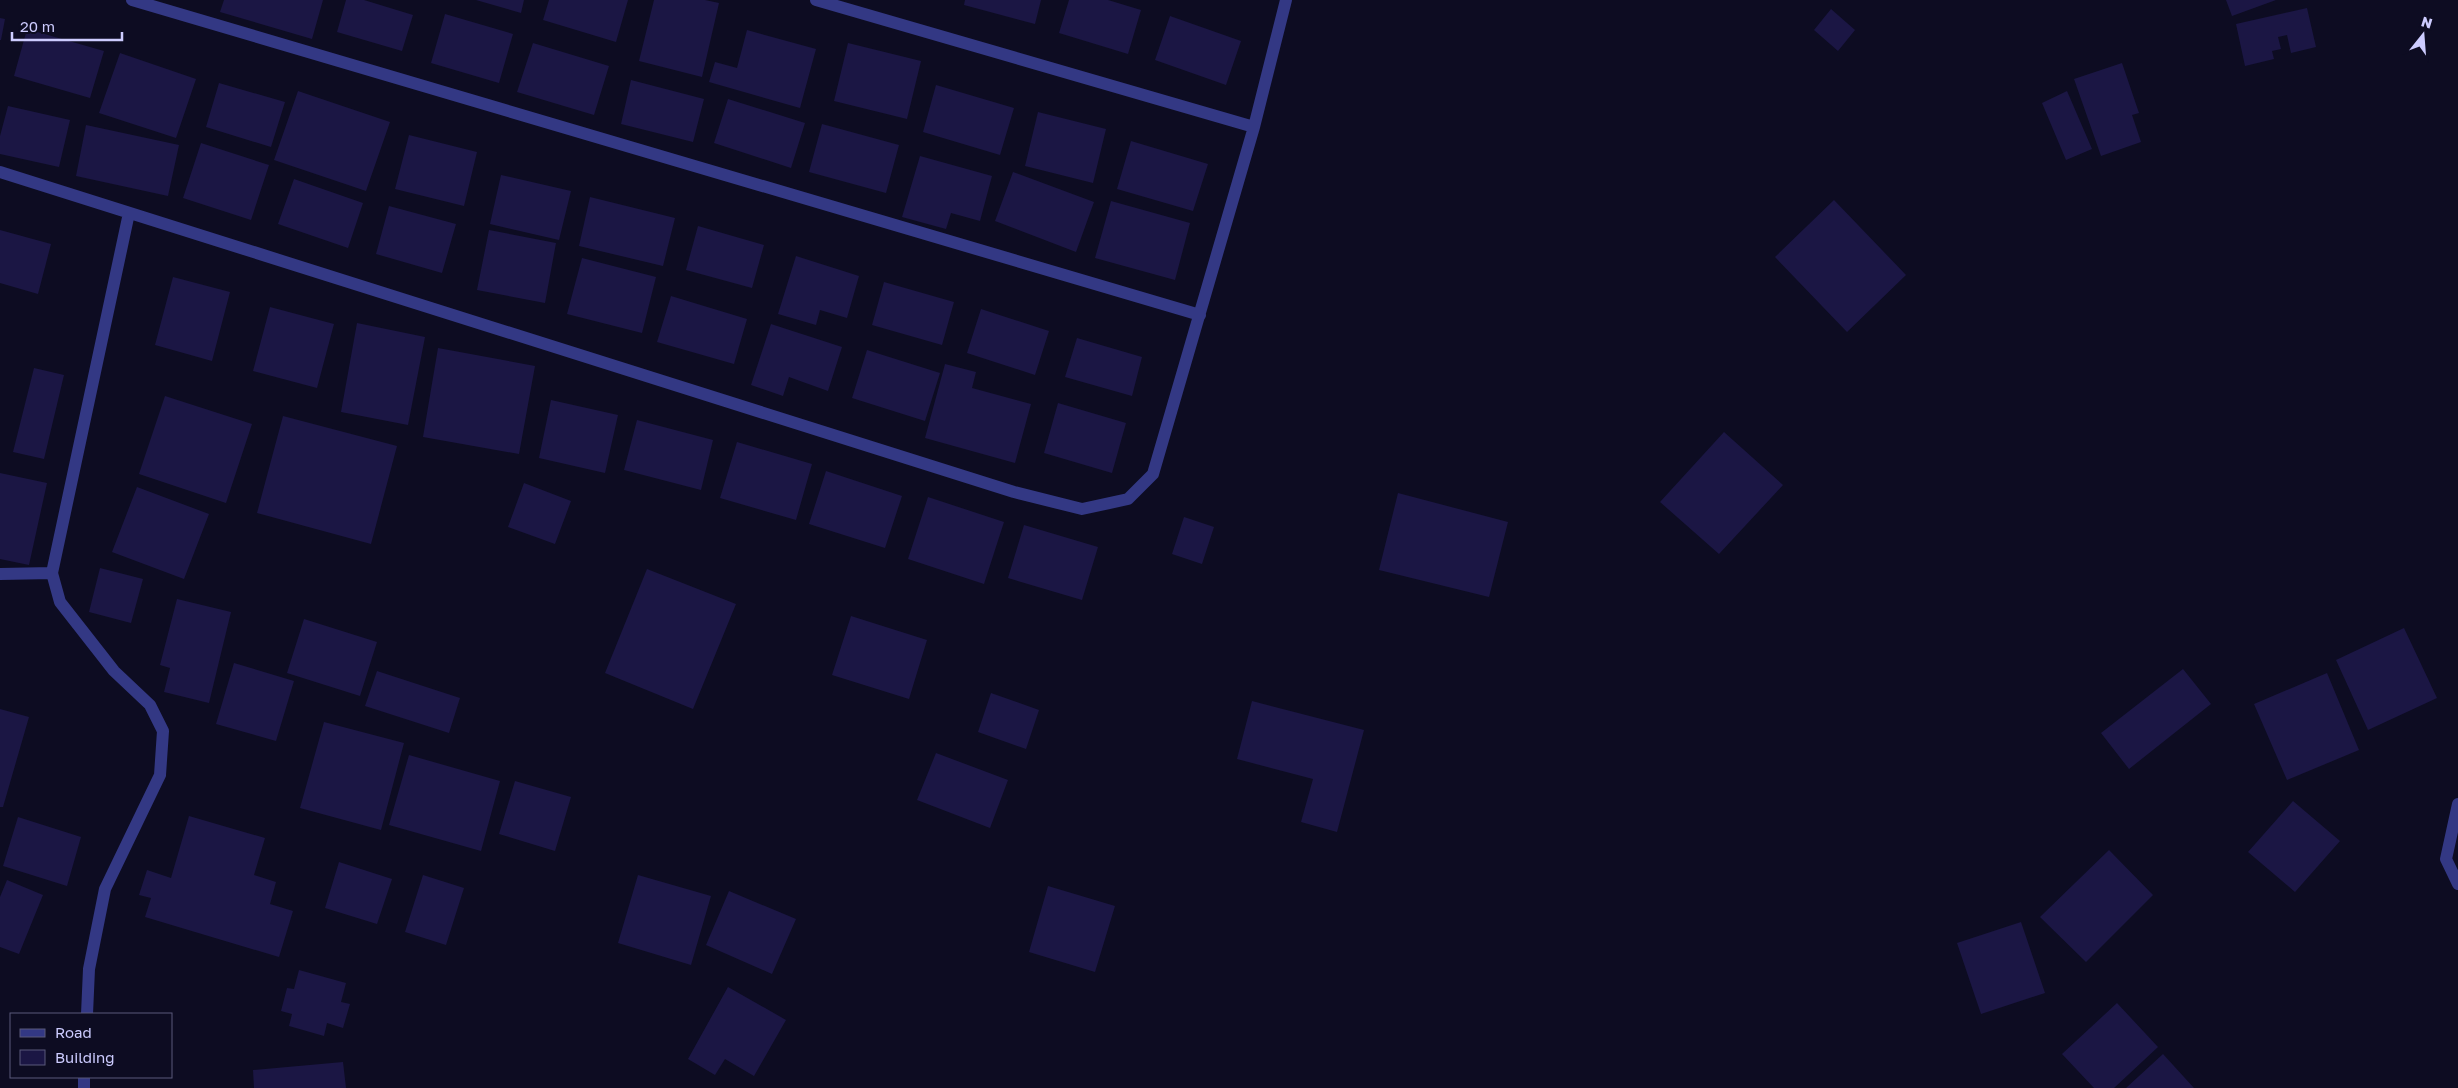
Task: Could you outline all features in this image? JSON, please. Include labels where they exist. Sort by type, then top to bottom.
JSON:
[{"type":"street","points":[[132,0],[1200,315]]},
{"type":"street","points":[[816,0],[1254,128]]},
{"type":"street","points":[[0,172],[128,214],[1014,492],[1082,509],[1128,499],[1153,474],[1254,128],[1286,0]]},
{"type":"street","points":[[87,1013],[89,969],[105,889],[160,775],[163,732],[150,705],[114,671],[60,602],[52,572],[128,214]]},
{"type":"street","points":[[0,574],[52,572]]},
{"type":"street","points":[[2458,804],[2446,859],[2458,884]]},
{"type":"building","points":[[224,0],[323,0],[312,39],[220,12]]},
{"type":"building","points":[[346,0],[364,0],[413,15],[402,51],[337,32]]},
{"type":"building","points":[[476,0],[524,0],[521,13]]},
{"type":"building","points":[[549,0],[628,0],[616,42],[543,20]]},
{"type":"building","points":[[654,0],[705,0],[719,3],[702,77],[639,61]]},
{"type":"building","points":[[965,0],[1041,0],[1035,24],[964,5]]},
{"type":"building","points":[[1069,0],[1108,0],[1141,10],[1128,54],[1059,33]]},
{"type":"building","points":[[2226,0],[2276,0],[2232,16]]},
{"type":"building","points":[[2307,8],[2316,47],[2291,53],[2287,35],[2278,37],[2281,49],[2272,51],[2274,59],[2245,66],[2236,24]]},
{"type":"building","points":[[1831,9],[1855,30],[1838,51],[1814,30]]},
{"type":"building","points":[[445,14],[513,34],[499,83],[431,63]]},
{"type":"building","points":[[1170,16],[1241,41],[1226,85],[1155,60]]},
{"type":"building","points":[[0,18],[5,19],[1,40],[0,40]]},
{"type":"building","points":[[27,29],[104,51],[90,98],[14,76]]},
{"type":"building","points":[[747,30],[816,49],[800,108],[709,82],[715,62],[737,68]]},
{"type":"building","points":[[533,43],[609,66],[594,115],[517,92]]},
{"type":"building","points":[[848,43],[921,61],[907,119],[834,101]]},
{"type":"building","points":[[120,53],[196,79],[176,138],[99,113]]},
{"type":"building","points":[[2122,63],[2139,113],[2132,115],[2141,142],[2101,156],[2074,79]]},
{"type":"building","points":[[631,80],[704,99],[693,142],[621,124]]},
{"type":"building","points":[[219,83],[285,102],[271,147],[206,127]]},
{"type":"building","points":[[936,85],[1014,108],[1000,155],[923,132]]},
{"type":"building","points":[[298,91],[390,122],[366,191],[274,160]]},
{"type":"building","points":[[2067,91],[2092,149],[2066,160],[2042,103]]},
{"type":"building","points":[[728,99],[805,123],[791,168],[714,143]]},
{"type":"building","points":[[8,106],[70,120],[59,167],[0,154],[0,136]]},
{"type":"building","points":[[1038,112],[1106,129],[1093,183],[1025,166]]},
{"type":"building","points":[[822,124],[899,145],[886,193],[809,172]]},
{"type":"building","points":[[86,125],[179,145],[168,196],[76,176]]},
{"type":"building","points":[[409,135],[477,152],[464,206],[395,189]]},
{"type":"building","points":[[1131,141],[1208,164],[1193,211],[1117,189]]},
{"type":"building","points":[[201,143],[269,165],[251,220],[183,198]]},
{"type":"building","points":[[920,156],[992,176],[980,221],[951,213],[946,229],[902,217]]},
{"type":"building","points":[[1013,172],[1094,202],[1076,252],[995,221]]},
{"type":"building","points":[[501,175],[571,191],[559,240],[490,224]]},
{"type":"building","points":[[294,179],[363,203],[348,248],[278,224]]},
{"type":"building","points":[[590,197],[675,218],[663,266],[579,246]]},
{"type":"building","points":[[1834,200],[1906,275],[1847,332],[1775,257]]},
{"type":"building","points":[[1111,201],[1190,223],[1175,280],[1095,258]]},
{"type":"building","points":[[389,206],[456,224],[442,273],[376,254]]},
{"type":"building","points":[[698,226],[764,245],[752,288],[686,270]]},
{"type":"building","points":[[0,230],[51,244],[38,294],[0,283]]},
{"type":"building","points":[[489,230],[556,243],[545,303],[477,290]]},
{"type":"building","points":[[796,256],[859,276],[847,318],[820,310],[816,325],[778,314]]},
{"type":"building","points":[[582,258],[656,277],[642,333],[567,314]]},
{"type":"building","points":[[173,277],[230,292],[212,361],[155,345]]},
{"type":"building","points":[[884,282],[954,302],[942,345],[872,325]]},
{"type":"building","points":[[671,296],[747,319],[734,364],[657,342]]},
{"type":"building","points":[[270,307],[334,324],[317,388],[253,371]]},
{"type":"building","points":[[981,309],[1049,331],[1035,375],[967,353]]},
{"type":"building","points":[[357,323],[425,337],[408,425],[341,412]]},
{"type":"building","points":[[771,324],[842,347],[828,391],[789,377],[783,396],[751,385]]},
{"type":"building","points":[[1077,338],[1142,357],[1132,396],[1065,377]]},
{"type":"building","points":[[438,348],[535,366],[519,454],[423,437]]},
{"type":"building","points":[[867,350],[940,373],[925,421],[852,398]]},
{"type":"building","points":[[945,364],[976,372],[972,388],[1031,404],[1015,463],[925,438]]},
{"type":"building","points":[[34,368],[64,375],[44,459],[13,452]]},
{"type":"building","points":[[165,396],[252,424],[226,503],[139,474]]},
{"type":"building","points":[[551,400],[618,415],[605,473],[539,458]]},
{"type":"building","points":[[1058,403],[1126,423],[1112,473],[1044,453]]},
{"type":"building","points":[[283,416],[397,446],[371,544],[257,513]]},
{"type":"building","points":[[637,420],[713,440],[701,490],[624,470]]},
{"type":"building","points":[[1724,432],[1783,485],[1719,554],[1660,502]]},
{"type":"building","points":[[737,442],[812,464],[796,520],[720,498]]},
{"type":"building","points":[[826,471],[902,496],[885,548],[809,524]]},
{"type":"building","points":[[0,473],[47,483],[29,565],[0,559]]},
{"type":"building","points":[[524,483],[571,501],[555,544],[508,527]]},
{"type":"building","points":[[137,487],[209,514],[184,579],[112,552]]},
{"type":"building","points":[[1398,493],[1508,522],[1489,597],[1379,570]]},
{"type":"building","points":[[928,497],[1004,522],[984,584],[908,559]]},
{"type":"building","points":[[1184,517],[1214,527],[1202,564],[1172,554]]},
{"type":"building","points":[[1024,525],[1098,547],[1082,600],[1008,578]]},
{"type":"building","points":[[100,568],[143,579],[131,623],[89,612]]},
{"type":"building","points":[[647,569],[736,604],[693,709],[605,673]]},
{"type":"building","points":[[177,599],[231,612],[209,703],[164,692],[170,668],[160,665]]},
{"type":"building","points":[[851,616],[927,640],[909,699],[832,675]]},
{"type":"building","points":[[304,619],[377,642],[360,696],[287,673]]},
{"type":"building","points":[[2404,628],[2437,698],[2368,730],[2336,660]]},
{"type":"building","points":[[234,663],[294,681],[276,741],[216,724]]},
{"type":"building","points":[[2183,669],[2211,704],[2129,769],[2101,733]]},
{"type":"building","points":[[377,671],[460,698],[449,733],[365,706]]},
{"type":"building","points":[[2327,673],[2359,750],[2287,780],[2254,704]]},
{"type":"building","points":[[991,693],[1039,710],[1026,749],[978,732]]},
{"type":"building","points":[[1252,701],[1364,730],[1337,832],[1301,822],[1313,779],[1237,759]]},
{"type":"building","points":[[0,709],[29,717],[3,807],[0,807]]},
{"type":"building","points":[[324,722],[404,743],[381,830],[300,808]]},
{"type":"building","points":[[936,753],[1008,780],[990,828],[917,800]]},
{"type":"building","points":[[409,755],[500,781],[481,851],[389,825]]},
{"type":"building","points":[[515,781],[571,797],[555,851],[499,834]]},
{"type":"building","points":[[2293,801],[2340,841],[2295,892],[2248,852]]},
{"type":"building","points":[[189,816],[265,838],[254,875],[276,882],[270,904],[293,911],[279,957],[145,917],[151,898],[139,895],[147,870],[171,878]]},
{"type":"building","points":[[18,817],[81,837],[67,886],[3,866]]},
{"type":"building","points":[[2109,850],[2153,895],[2086,962],[2040,917]]},
{"type":"building","points":[[339,862],[392,879],[377,924],[325,908]]},
{"type":"building","points":[[423,875],[464,888],[446,945],[405,932]]},
{"type":"building","points":[[638,875],[711,896],[691,965],[618,943]]},
{"type":"building","points":[[7,880],[43,895],[19,954],[0,947],[0,897]]},
{"type":"building","points":[[1048,886],[1115,906],[1095,972],[1029,952]]},
{"type":"building","points":[[729,891],[796,919],[772,974],[706,945]]},
{"type":"building","points":[[2021,922],[2045,993],[1981,1014],[1957,943]]},
{"type":"building","points":[[299,970],[346,983],[341,1002],[350,1004],[343,1028],[327,1023],[324,1036],[289,1026],[292,1014],[281,1011],[287,988],[294,989]]},
{"type":"building","points":[[728,987],[786,1020],[754,1076],[725,1059],[715,1075],[688,1059]]},
{"type":"building","points":[[2117,1003],[2158,1047],[2114,1088],[2094,1088],[2062,1054]]},
{"type":"building","points":[[2163,1054],[2194,1088],[2126,1088]]},
{"type":"building","points":[[343,1062],[346,1088],[254,1088],[253,1070]]}]
